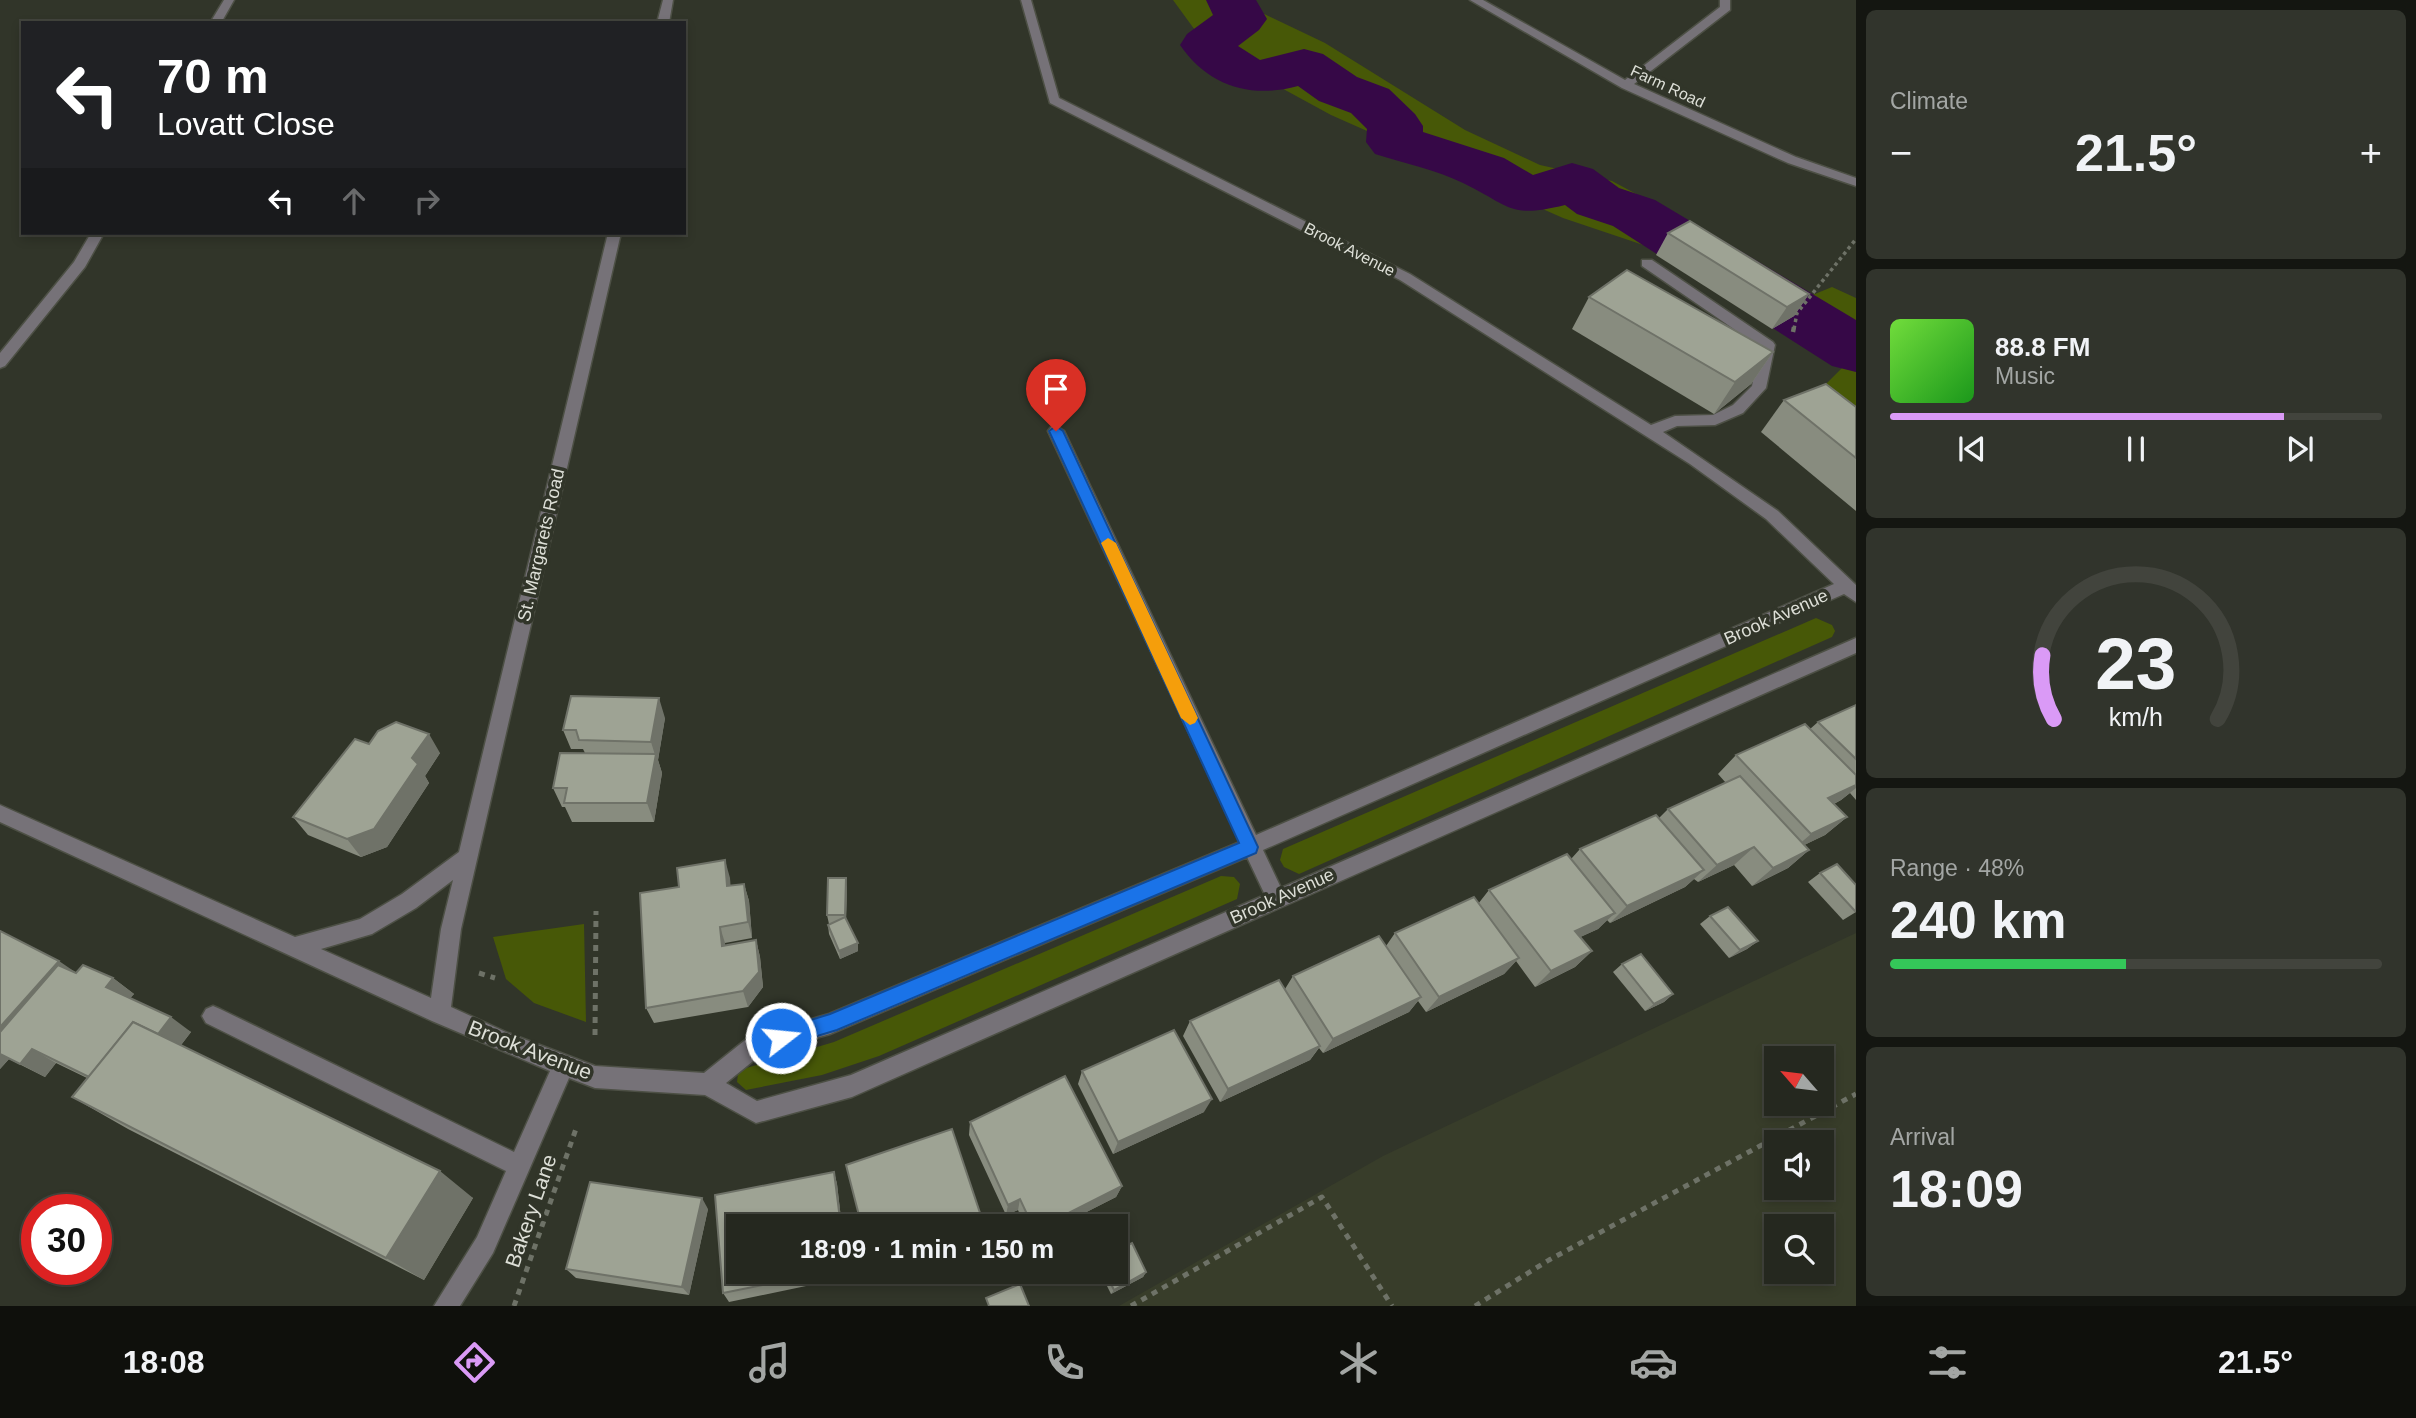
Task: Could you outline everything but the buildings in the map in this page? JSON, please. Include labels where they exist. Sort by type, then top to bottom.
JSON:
[{"type":"street","points":[[216,21],[229,0]]},
{"type":"street","points":[[663,21],[668,0]]},
{"type":"street","name":"Brook Avenue","points":[[707,1084],[757,1044],[831,1024],[1854,593],[1772,515],[1651,431],[1405,277],[1054,100],[1026,0]]},
{"type":"street","name":"Farm Road","points":[[1475,0],[1626,85],[1792,160],[1856,182]]},
{"type":"street","points":[[1626,85],[1726,8],[1725,0]]},
{"type":"street","points":[[0,363],[80,264],[96,235]]},
{"type":"street","name":"St. Margarets Road","points":[[439,1014],[446,962],[468,857],[614,235]]},
{"type":"street","points":[[1647,263],[1768,345],[1759,388],[1738,409],[1715,420],[1675,421],[1651,431]]},
{"type":"street","points":[[1056,431],[1249,847],[1276,898]]},
{"type":"street","name":"Brook Avenue","points":[[439,1014],[595,1077],[707,1084],[755,1112],[852,1086],[1856,645]]},
{"type":"street","points":[[0,813],[439,1014]]},
{"type":"street","points":[[293,947],[365,927],[409,901],[468,857]]},
{"type":"street","points":[[213,1016],[519,1166]]},
{"type":"street","points":[[446,1306],[485,1245],[564,1065]]},
{"type":"path","points":[[595,1035],[596,911]]},
{"type":"path","points":[[446,962],[495,978]]},
{"type":"path","points":[[1475,1306],[1549,1260],[1856,1094]]},
{"type":"path","name":"Bakery Lane","points":[[514,1306],[577,1126]]},
{"type":"path","points":[[1131,1306],[1322,1197],[1392,1306]]},
{"type":"shaded area","points":[[1856,933],[1856,1306],[1119,1306],[1383,1156]]},
{"type":"green space","points":[[1173,0],[1247,0],[1260,12],[1325,43],[1465,130],[1540,165],[1612,181],[1700,228],[1729,264],[1667,253],[1563,218],[1331,115],[1208,48]]},
{"type":"green space","points":[[1832,287],[1856,298],[1856,413],[1820,390],[1850,360],[1793,303]]},
{"type":"green space","points":[[1816,618],[1832,625],[1835,631],[1832,637],[1299,874],[1284,867],[1280,860],[1283,849]]},
{"type":"green space","points":[[1221,876],[1234,877],[1240,884],[1237,899],[879,1056],[822,1075],[746,1090],[737,1082],[738,1074],[743,1069],[834,1042]]},
{"type":"green space","points":[[584,924],[586,1022],[534,1003],[506,979],[493,937]]},
{"type":"waterway","points":[[1231,0],[1241,19],[1206,45],[1230,65],[1262,77],[1288,72],[1304,65],[1338,89],[1370,101],[1395,126],[1395,142],[1483,170],[1523,194],[1548,191],[1572,181],[1598,201],[1634,213],[1856,350]]},
{"type":"slow traffic","points":[[1108,543],[1190,718]]},
{"type":"route","points":[[781,1038],[831,1024],[1249,847],[1056,431]]}]
